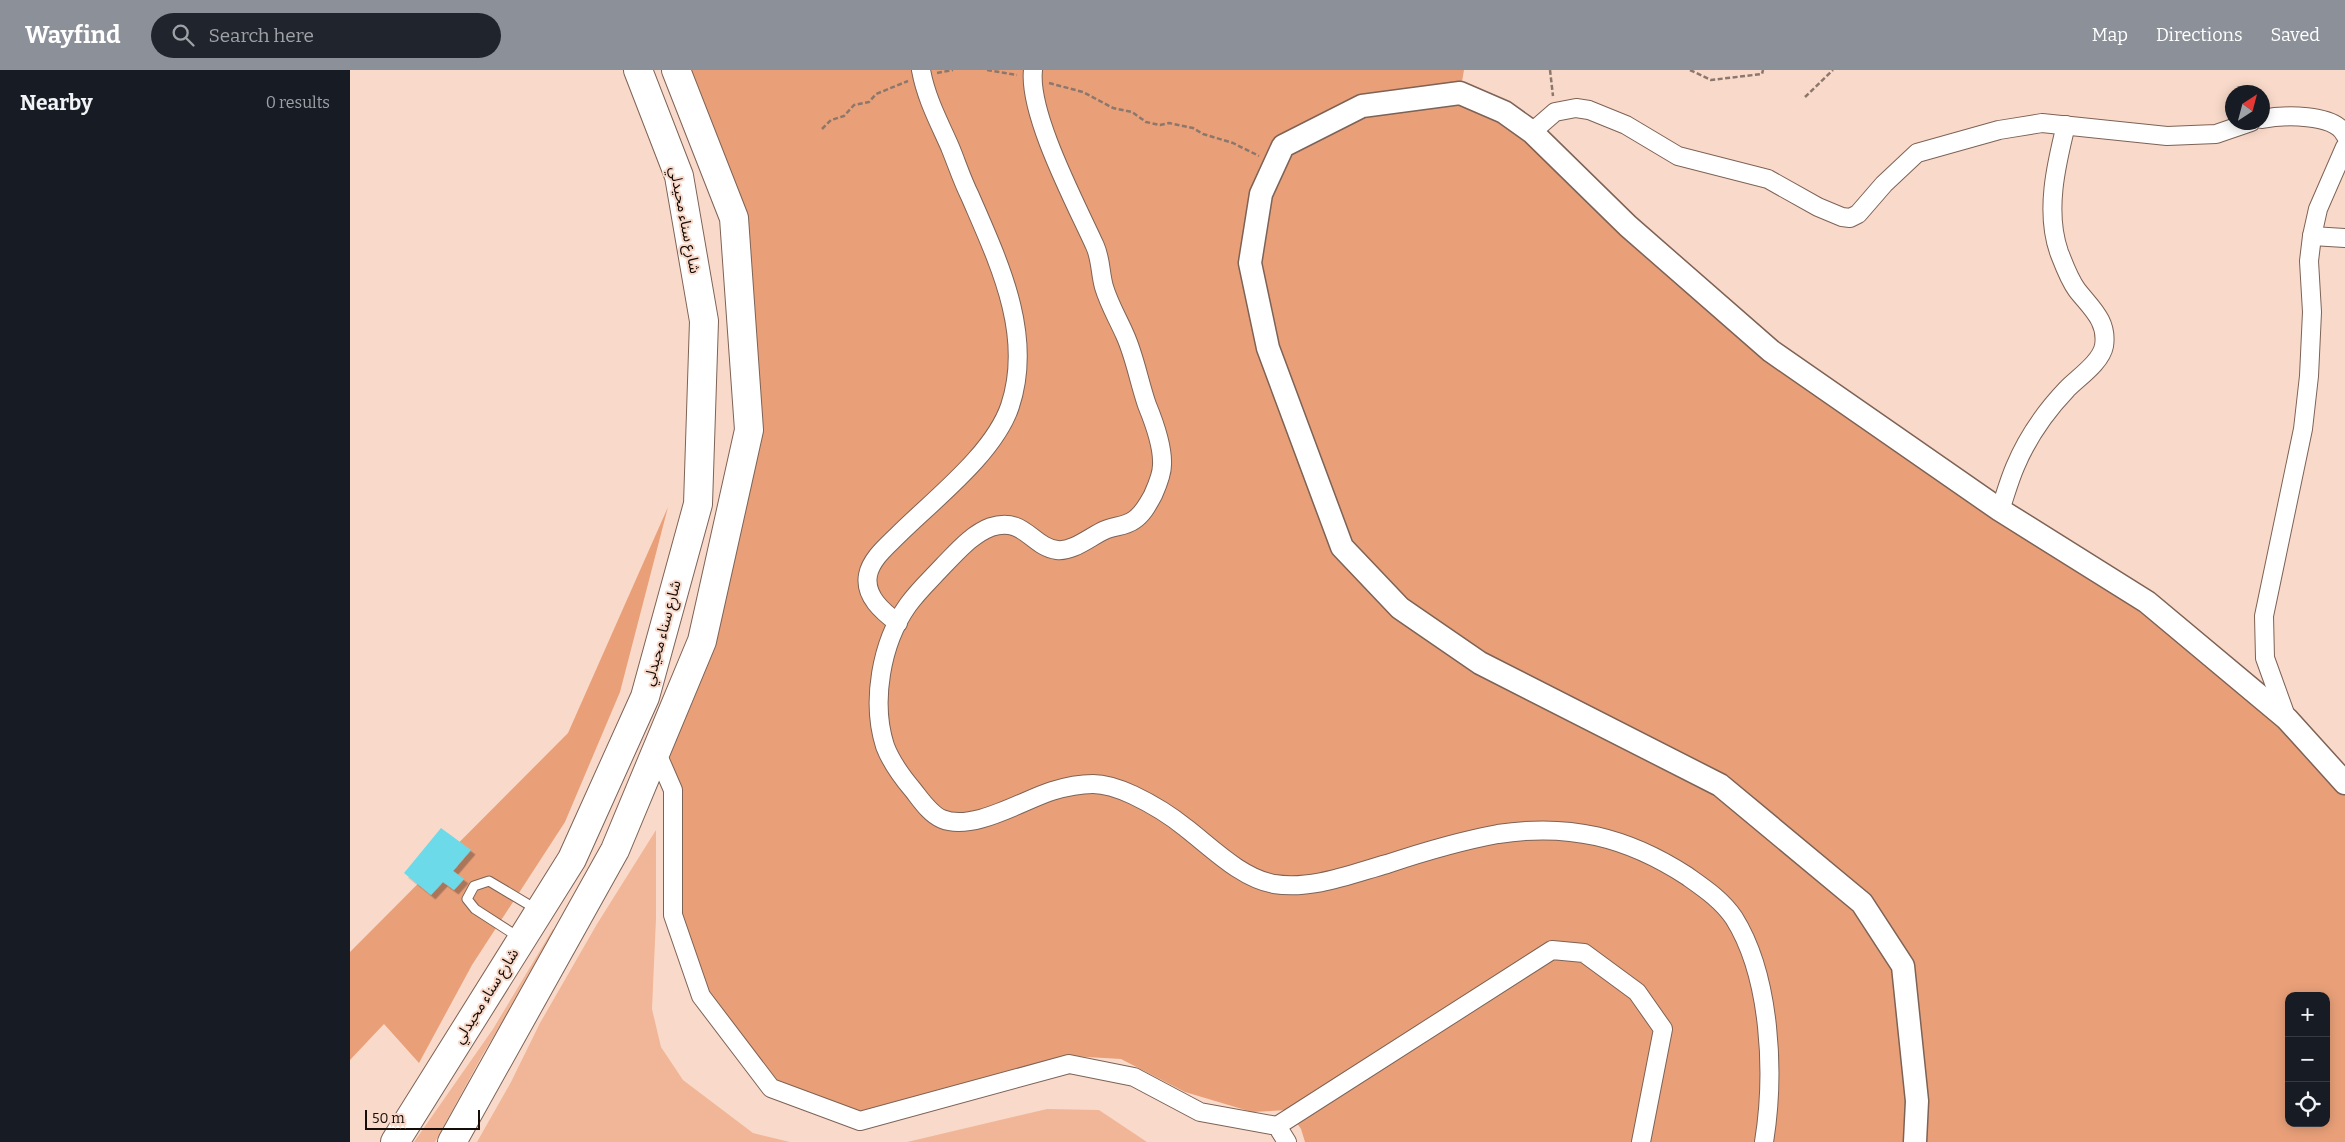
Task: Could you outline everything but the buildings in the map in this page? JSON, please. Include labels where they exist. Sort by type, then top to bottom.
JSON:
[{"type":"main road","name":"شارع سناء محيدلي","points":[[394,1142],[572,859],[644,697],[698,504],[704,321],[679,176],[638,70]]},
{"type":"main road","points":[[452,1142],[615,850],[702,642],[749,430],[734,218],[676,70]]},
{"type":"street","points":[[898,624],[877,605],[868,583],[868,573],[883,550],[964,471],[997,435],[1010,406],[1016,382],[1017,360],[1013,313],[1004,277],[989,237],[929,103],[921,74]]},
{"type":"street","points":[[1033,75],[1034,96],[1053,151],[1082,223],[1095,246],[1100,259],[1100,273],[1105,289],[1125,334],[1138,371],[1145,398],[1153,418],[1163,466],[1146,508],[1137,518],[1127,524],[1103,531],[1068,548],[1059,550],[1051,549],[1021,528],[999,524],[987,528],[973,537],[924,586],[907,606],[898,624],[881,674],[880,724],[886,747],[894,765],[921,800],[936,815],[945,820],[957,822],[987,817],[1052,790],[1072,786],[1102,784],[1138,798],[1172,818],[1243,871],[1276,884],[1318,882],[1463,842],[1529,831],[1561,830],[1610,839],[1633,847],[1663,862],[1710,892],[1724,905],[1743,936],[1756,971],[1768,1020],[1769,1098],[1764,1142]]},
{"type":"street","points":[[1915,1142],[1917,1101],[1903,966],[1862,903],[1720,785],[1480,663],[1400,608],[1342,547],[1268,348],[1250,263],[1261,194],[1283,146],[1362,106],[1460,93],[1504,112],[1532,132],[1628,226],[1771,351],[2000,510],[2147,602],[2286,719],[2345,783]]},
{"type":"street","points":[[1532,132],[1555,112],[1576,108],[1604,115],[1678,156],[1768,179],[1818,207],[1842,218],[1850,218],[1858,214],[1884,184],[1917,153],[1947,143],[2024,125],[2066,125],[2130,134],[2167,136],[2216,134],[2228,130]]},
{"type":"street","points":[[2270,118],[2298,115],[2327,122],[2339,128],[2345,135]]},
{"type":"street","points":[[2000,510],[2014,468],[2037,427],[2065,392],[2099,357],[2104,347],[2104,332],[2101,320],[2076,289],[2058,250],[2054,220],[2054,188],[2066,125]]},
{"type":"street","points":[[2286,719],[2265,658],[2264,616],[2303,429],[2309,376],[2312,312],[2309,261],[2312,236],[2318,209],[2345,147]]},
{"type":"street","points":[[2312,236],[2345,238]]},
{"type":"street","points":[[656,751],[673,790],[673,915],[694,978],[701,996],[771,1088],[860,1121],[1069,1064],[1134,1077],[1200,1112],[1277,1126],[1552,950],[1584,953],[1637,992],[1663,1029],[1641,1142]]},
{"type":"street","points":[[1277,1126],[1288,1142]]},
{"type":"lane","points":[[522,939],[475,909],[467,899],[474,886],[489,881],[539,911]]},
{"type":"path","points":[[986,70],[1033,75],[1082,92],[1113,108],[1132,112],[1146,122],[1168,123],[1193,128],[1203,134],[1233,143],[1258,156]]},
{"type":"path","points":[[1550,70],[1555,112]]},
{"type":"path","points":[[1690,70],[1711,80],[1762,74],[1763,70]]},
{"type":"path","points":[[1805,97],[1833,70]]},
{"type":"path","points":[[822,129],[831,120],[844,116],[854,105],[869,102],[876,94],[921,74]]},
{"type":"shaded area","points":[[676,70],[1464,70],[1460,93],[1491,107],[1771,351],[2147,602],[2345,783],[2345,1142],[1305,1142],[1301,1129],[1288,1110],[1252,1112],[1185,1092],[1121,1059],[1070,1056],[860,1121],[771,1088],[701,996],[673,915],[673,790],[656,751],[749,430],[734,218]]},
{"type":"shaded area","points":[[668,507],[620,692],[565,822],[472,965],[419,1063],[384,1024],[350,1060],[350,952],[568,733]]},
{"type":"shaded area","points":[[656,830],[656,919],[652,1009],[661,1047],[683,1080],[753,1133],[790,1142],[477,1142],[511,1082],[540,1023],[597,924]]},
{"type":"shaded area","points":[[553,929],[557,932],[483,1054],[435,1142],[414,1142],[493,1029]]},
{"type":"shaded area","points":[[1047,1109],[1099,1110],[1147,1142],[907,1142]]}]
